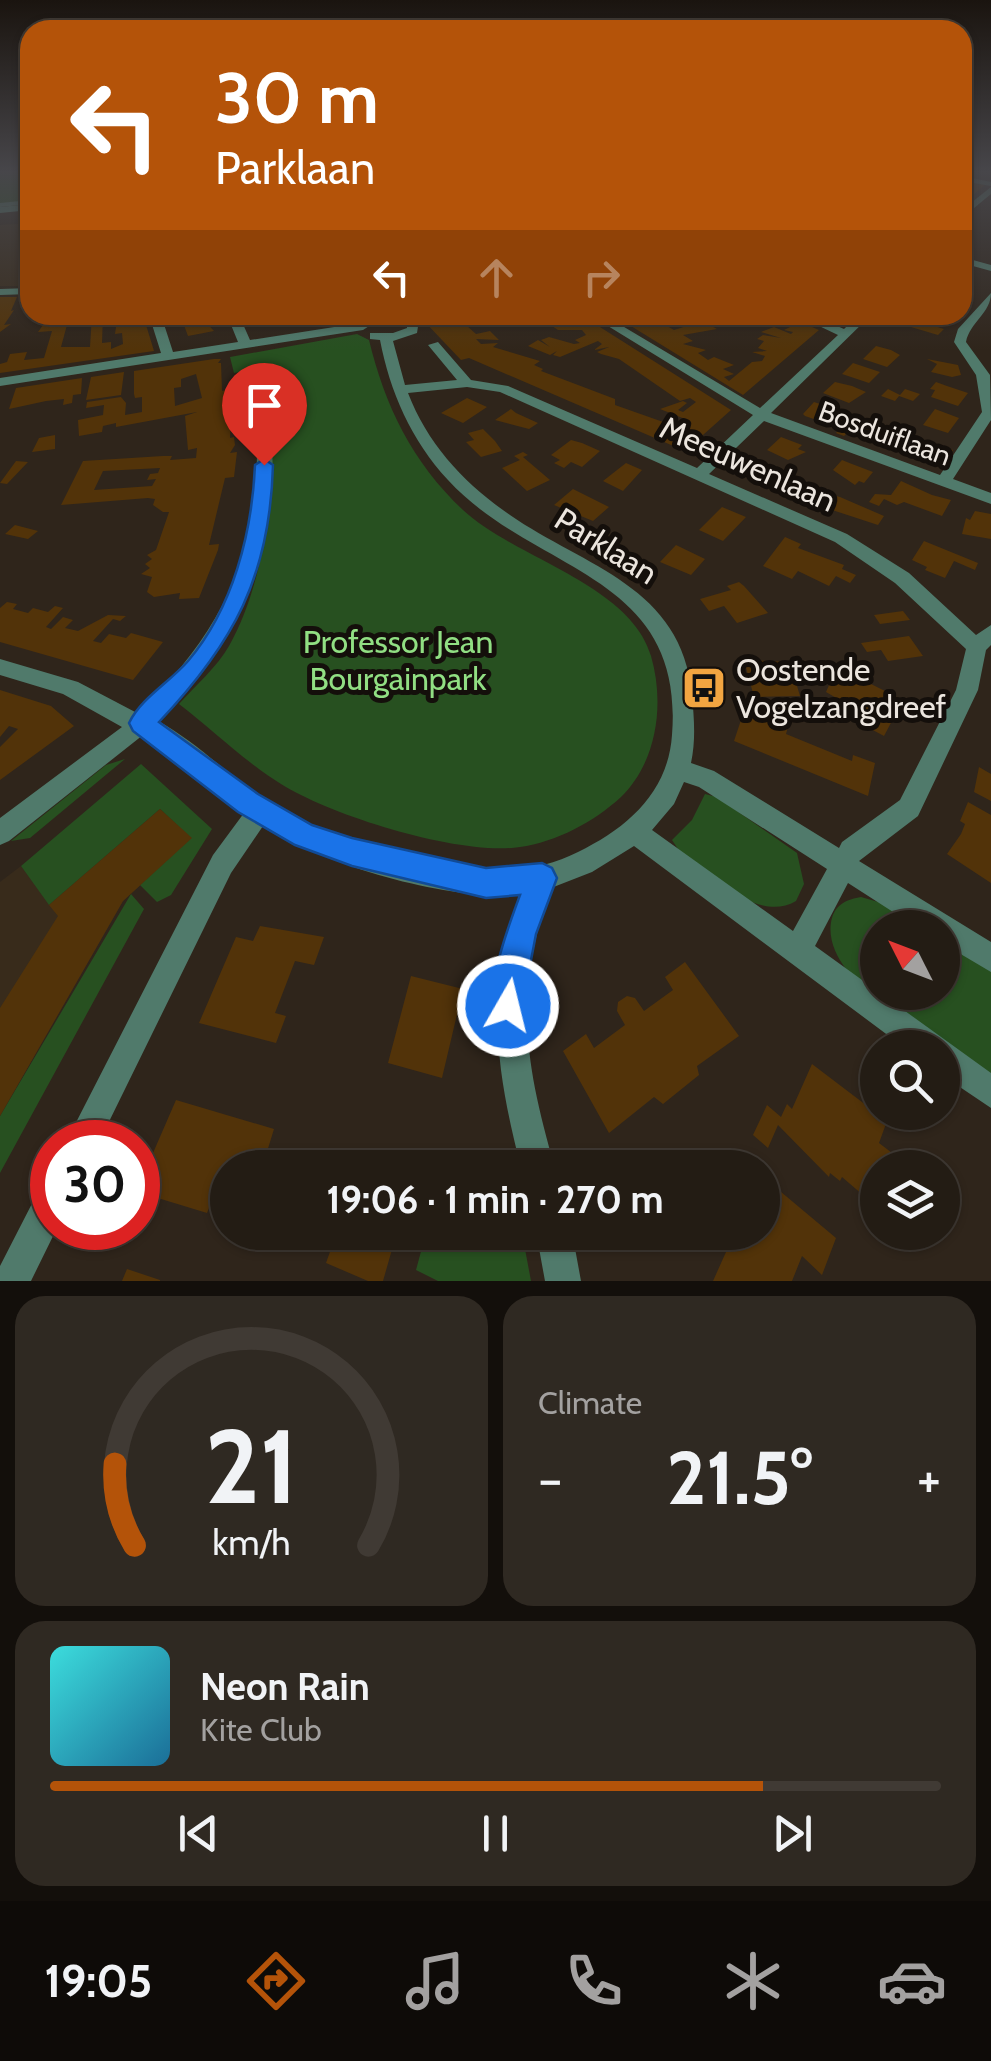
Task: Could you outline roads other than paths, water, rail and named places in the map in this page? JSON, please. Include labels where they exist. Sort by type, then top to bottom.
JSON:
[{"type":"street","points":[[972,320],[991,296]]},
{"type":"street","points":[[159,325],[168,357]]},
{"type":"street","points":[[237,325],[246,345]]},
{"type":"street","points":[[0,382],[363,326],[368,334],[386,338],[412,330],[414,325]]},
{"type":"street","name":"Bosduiflaan","points":[[613,325],[762,415],[991,499]]},
{"type":"street","points":[[825,325],[844,333]]},
{"type":"street","points":[[699,475],[853,325]]},
{"type":"street","points":[[944,481],[989,412],[983,374],[960,342],[968,325]]},
{"type":"street","name":"Parklaan","points":[[0,667],[78,690],[117,715],[142,723],[260,811],[305,836],[438,873],[486,883],[542,878],[586,861],[634,831],[659,809],[679,770],[685,708],[680,663],[653,616],[610,580],[506,521],[470,493],[416,428],[399,390],[386,338]]},
{"type":"street","points":[[434,345],[467,383]]},
{"type":"street","points":[[0,833],[142,723],[195,669],[219,636],[244,582],[263,495],[264,432],[252,372]]},
{"type":"street","name":"Meeuwenlaan","points":[[399,390],[467,383],[524,397],[869,554],[984,640]]},
{"type":"street","points":[[798,950],[851,851],[909,808],[967,690],[984,640]]},
{"type":"street","points":[[679,770],[706,778],[991,958]]},
{"type":"street","points":[[93,1120],[222,864],[260,811]]},
{"type":"street","points":[[634,831],[907,1030]]},
{"type":"street","points":[[534,1150],[510,1051],[508,1006],[516,952],[542,878]]},
{"type":"street","points":[[960,1069],[991,1092]]},
{"type":"street","points":[[12,1281],[30,1245]]},
{"type":"street","points":[[557,1250],[563,1281]]},
{"type":"place","name":"Oostende Vogelzangdreef","points":[[704,688]]},
{"type":"park label","name":"Professor Jean Bourgainpark","points":[[398,660]]}]
